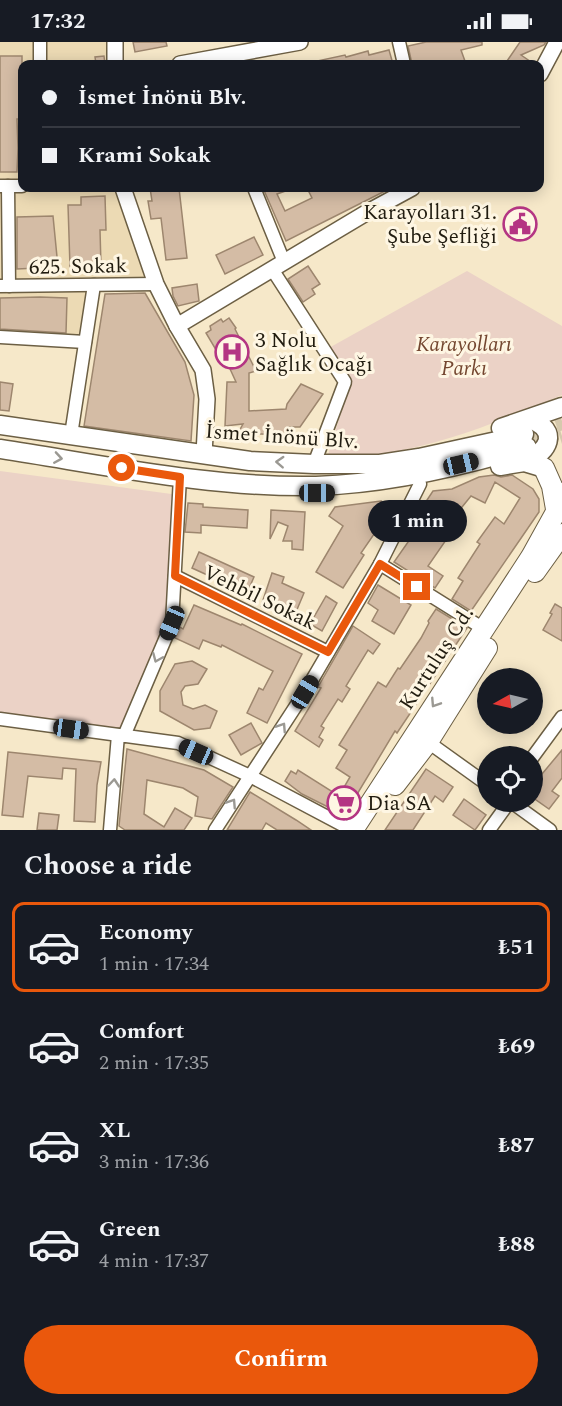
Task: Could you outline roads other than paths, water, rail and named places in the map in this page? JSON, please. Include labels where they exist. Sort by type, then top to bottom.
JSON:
[{"type":"main road","points":[[246,484],[297,492],[356,493],[420,484],[526,440],[562,407]]},
{"type":"main road","name":"İsmet İnönü Blv.","points":[[0,425],[250,460],[314,464],[380,464],[506,439],[526,440]]},
{"type":"main road","name":"İsmet İnönü Blv.","points":[[0,449],[180,477],[246,484],[318,486],[435,470],[526,440]]},
{"type":"main road","points":[[526,440],[553,470],[552,486],[559,502]]},
{"type":"main road","name":"Kurtuluş Cd.","points":[[352,830],[531,557],[559,502]]},
{"type":"main road","name":"Kurtuluş Cd.","points":[[366,830],[428,742],[520,595],[562,534]]},
{"type":"street","points":[[40,42],[40,60]]},
{"type":"street","points":[[115,42],[115,60]]},
{"type":"street","points":[[221,60],[300,42]]},
{"type":"street","points":[[399,42],[403,60]]},
{"type":"street","points":[[544,66],[557,42]]},
{"type":"street","points":[[4,186],[4,286]]},
{"type":"street","points":[[124,192],[156,284],[203,370],[207,399],[204,454]]},
{"type":"street","points":[[255,192],[278,265],[345,382],[314,464]]},
{"type":"street","points":[[177,326],[405,192]]},
{"type":"street","name":"625. Sokak","points":[[4,286],[156,284]]},
{"type":"street","points":[[71,435],[94,285]]},
{"type":"street","points":[[0,338],[86,342]]},
{"type":"street","points":[[110,830],[121,736],[172,623],[180,477]]},
{"type":"street","points":[[215,830],[328,652],[380,564],[420,484]]},
{"type":"street","points":[[380,564],[484,629]]},
{"type":"street","name":"Vehbil Sokak","points":[[175,576],[328,652]]},
{"type":"street","points":[[541,746],[562,717]]},
{"type":"street","points":[[0,719],[178,743],[249,776],[352,830]]},
{"type":"street","points":[[428,742],[477,777]]},
{"type":"street","points":[[489,830],[502,812]]},
{"type":"street","points":[[525,812],[550,830]]},
{"type":"tunnel","points":[[530,432],[562,421]]},
{"type":"tunnel","points":[[534,445],[562,436]]},
{"type":"place","name":"Karayolları 31. Şube Şefliği","points":[[520,224]]},
{"type":"place","name":"3 Nolu Sağlık Ocağı","points":[[232,352]]},
{"type":"place","name":"Dia SA","points":[[344,803]]},
{"type":"park label","name":"Karayolları Parkı","points":[[464,356]]}]
